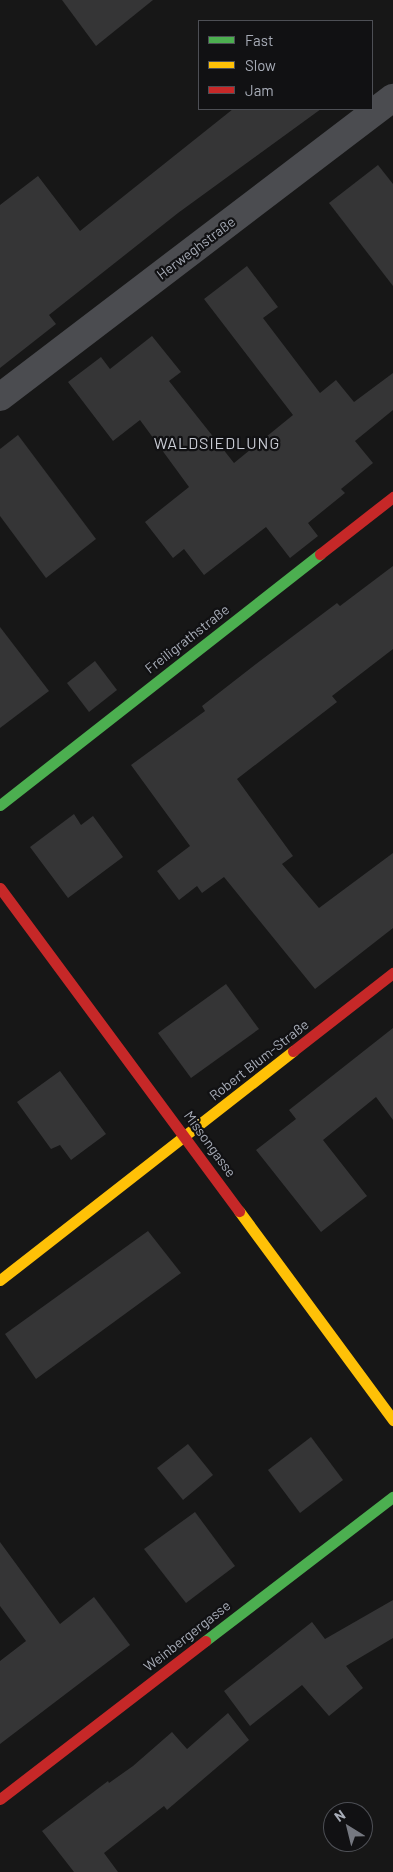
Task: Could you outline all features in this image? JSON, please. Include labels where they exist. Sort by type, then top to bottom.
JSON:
[{"type":"street","name":"Herweghstraße","points":[[0,398],[393,98]]},
{"type":"street","name":"Freiligrathstraße","points":[[0,805],[393,497]]},
{"type":"street","name":"Missongasse","points":[[0,888],[393,1420]]},
{"type":"street","name":"Robert Blum-Straße","points":[[0,1280],[393,973]]},
{"type":"street","name":"Weinbergergasse","points":[[0,1799],[393,1497]]},
{"type":"building","points":[[62,0],[153,0],[96,46]]},
{"type":"building","points":[[232,110],[320,110],[178,213],[49,315],[56,324],[0,368],[0,205],[38,176],[80,231]]},
{"type":"building","points":[[378,165],[393,184],[393,286],[329,203]]},
{"type":"building","points":[[247,266],[278,307],[263,318],[320,393],[336,380],[354,402],[393,373],[393,410],[355,441],[373,463],[341,489],[345,493],[308,523],[318,536],[290,558],[266,527],[204,575],[184,549],[173,558],[145,522],[189,487],[140,420],[113,441],[68,382],[101,357],[110,369],[152,336],[181,372],[169,381],[234,463],[293,415],[204,299]]},
{"type":"building","points":[[18,435],[96,539],[46,578],[0,516],[0,449]]},
{"type":"building","points":[[393,566],[393,649],[332,696],[337,702],[237,779],[293,856],[282,864],[319,908],[393,853],[393,928],[315,989],[224,877],[202,893],[197,886],[179,900],[157,871],[190,846],[131,765],[205,711],[202,706],[256,664],[337,603],[340,606]]},
{"type":"building","points":[[0,627],[49,691],[0,728]]},
{"type":"building","points":[[95,661],[117,690],[89,712],[67,683]]},
{"type":"building","points":[[74,814],[81,825],[93,816],[123,857],[68,898],[30,847]]},
{"type":"building","points":[[226,984],[259,1029],[191,1078],[158,1033]]},
{"type":"building","points":[[393,1028],[393,1120],[376,1097],[323,1140],[367,1196],[321,1232],[256,1150],[296,1119],[289,1110]]},
{"type":"building","points":[[60,1071],[106,1134],[71,1160],[60,1145],[51,1149],[17,1102]]},
{"type":"building","points":[[148,1231],[181,1273],[36,1379],[5,1334]]},
{"type":"building","points":[[311,1437],[343,1480],[300,1513],[268,1470]]},
{"type":"building","points":[[188,1444],[213,1475],[183,1500],[157,1468]]},
{"type":"building","points":[[195,1512],[235,1566],[186,1603],[144,1549]]},
{"type":"building","points":[[0,1542],[60,1624],[94,1597],[130,1645],[0,1744],[0,1661],[26,1641],[0,1606]]},
{"type":"building","points":[[393,1600],[393,1638],[346,1666],[363,1688],[329,1716],[302,1685],[250,1726],[224,1691],[312,1622],[325,1639]]},
{"type":"building","points":[[228,1713],[249,1740],[167,1810],[164,1806],[104,1853],[118,1872],[74,1872],[42,1831],[108,1781],[109,1783],[133,1766],[172,1732],[187,1749]]},
{"type":"traffic: fast","points":[[0,805],[320,554]]},
{"type":"traffic: fast","points":[[205,1641],[393,1497]]},
{"type":"traffic: slow","points":[[0,1280],[293,1051]]},
{"type":"traffic: slow","points":[[239,1211],[393,1420]]},
{"type":"traffic: jam","points":[[320,554],[393,497]]},
{"type":"traffic: jam","points":[[0,888],[239,1211]]},
{"type":"traffic: jam","points":[[293,1051],[393,973]]},
{"type":"traffic: jam","points":[[0,1799],[205,1641]]},
{"type":"district","name":"WALDSIEDLUNG","points":[[217,443]]}]
